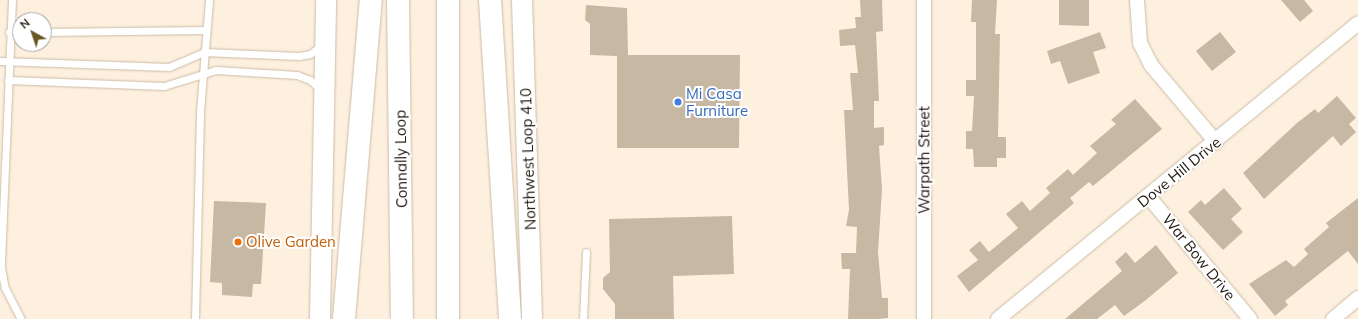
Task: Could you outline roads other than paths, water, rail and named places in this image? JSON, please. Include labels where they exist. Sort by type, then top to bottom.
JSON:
[{"type":"highway","points":[[344,319],[371,0]]},
{"type":"highway","name":"Connally Loop","points":[[398,0],[402,319]]},
{"type":"highway","points":[[448,0],[448,319]]},
{"type":"highway","points":[[490,0],[510,319]]},
{"type":"main road","points":[[320,319],[323,92],[326,0]]},
{"type":"main road","name":"Northwest Loop 410","points":[[522,0],[532,319]]},
{"type":"street","name":"Warpath Street","points":[[924,0],[924,319]]},
{"type":"street","points":[[1137,0],[1140,43],[1151,65],[1216,142]]},
{"type":"street","name":"Dove Hill Drive","points":[[998,319],[1216,142],[1358,23]]},
{"type":"street","name":"War Bow Drive","points":[[1148,196],[1250,319]]},
{"type":"street","points":[[1333,319],[1358,298]]},
{"type":"lane","points":[[12,0],[9,32],[1,268],[5,288],[21,319]]},
{"type":"lane","points":[[195,319],[204,52],[209,0]]},
{"type":"lane","points":[[52,32],[206,30]]},
{"type":"lane","points":[[0,61],[169,67],[204,52],[299,56],[310,54],[324,43]]},
{"type":"lane","points":[[8,80],[164,86],[204,72],[297,75],[310,80],[323,92]]},
{"type":"lane","points":[[583,319],[586,252]]},
{"type":"place","name":"Mi Casa Furniture","points":[[678,102]]},
{"type":"place","name":"Olive Garden","points":[[238,242]]}]
